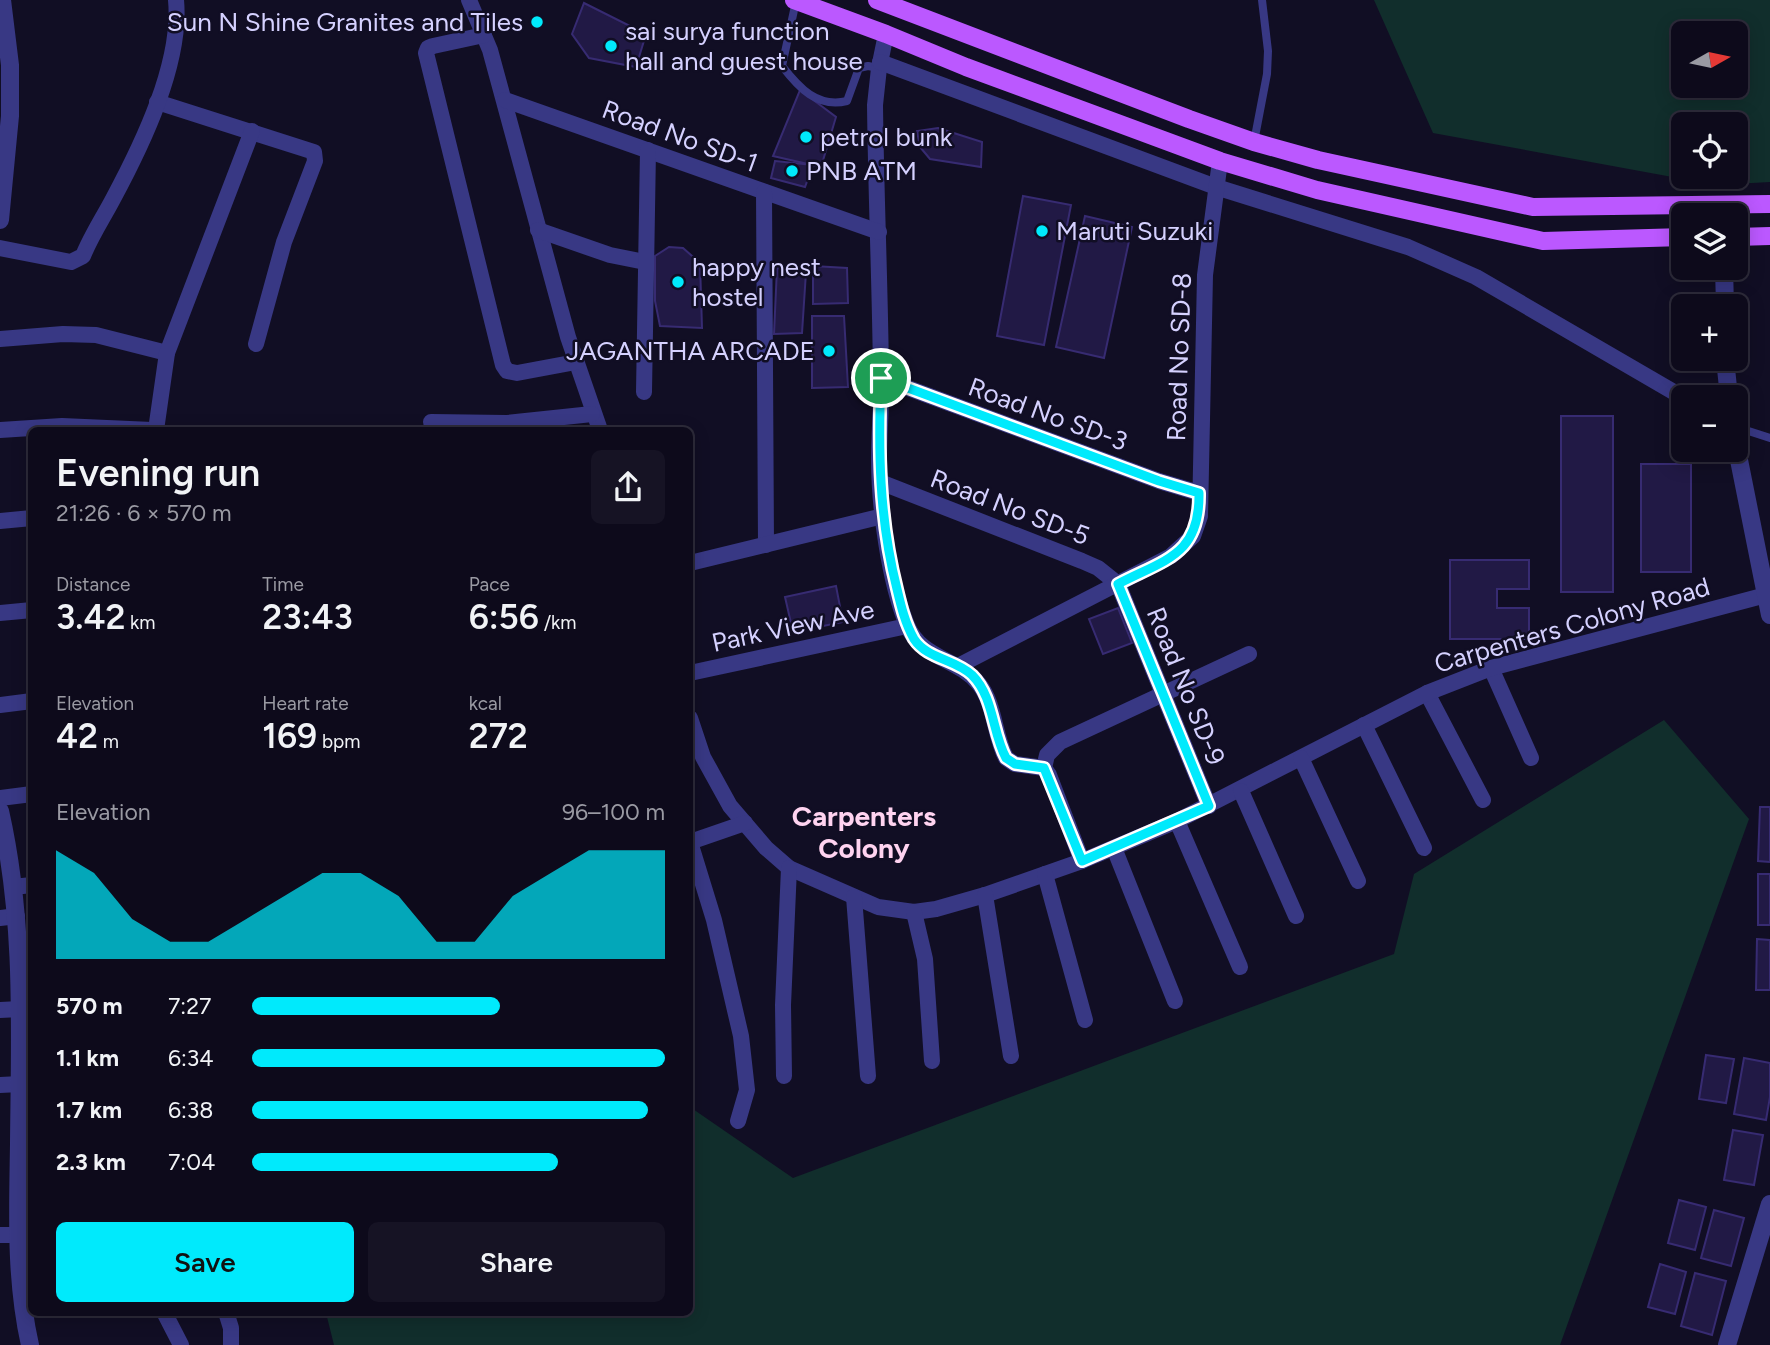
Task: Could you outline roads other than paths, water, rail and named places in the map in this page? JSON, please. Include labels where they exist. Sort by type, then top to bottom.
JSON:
[{"type":"main road","points":[[877,0],[1254,142],[1318,160],[1533,207],[1770,204]]},
{"type":"main road","points":[[795,1],[1220,161],[1317,190],[1543,241],[1671,237]]},
{"type":"main road","points":[[1748,237],[1770,236]]},
{"type":"street","points":[[0,220],[10,116],[10,65],[2,0]]},
{"type":"street","points":[[0,248],[71,262],[78,261],[83,256],[124,178],[157,102],[170,58],[176,24],[176,0]]},
{"type":"street","points":[[469,0],[505,100],[538,230],[576,362],[598,427]]},
{"type":"street","points":[[886,34],[879,65],[875,105],[881,378],[880,482],[893,575],[907,626],[916,642],[930,654],[971,674],[981,687],[1006,758],[1015,764],[1044,768]]},
{"type":"street","points":[[484,36],[433,46],[428,48],[426,53],[503,365],[506,371],[517,373],[576,362]]},
{"type":"street","points":[[879,65],[1216,187],[1408,247],[1476,277],[1671,390]]},
{"type":"street","name":"Road No SD-1","points":[[505,100],[878,232]]},
{"type":"street","points":[[157,102],[310,150],[316,156],[284,242],[256,344]]},
{"type":"street","points":[[155,427],[167,353],[251,131]]},
{"type":"street","points":[[644,392],[648,150]]},
{"type":"street","name":"Road No SD-8","points":[[958,666],[1171,556],[1184,546],[1197,525],[1205,275],[1220,161]]},
{"type":"street","points":[[764,192],[766,545]]},
{"type":"street","points":[[538,230],[610,255],[645,262]]},
{"type":"street","points":[[0,339],[63,334],[96,335],[167,353]]},
{"type":"street","name":"Road No SD-3","points":[[881,378],[1199,493]]},
{"type":"street","points":[[430,422],[506,423],[592,414]]},
{"type":"street","points":[[41,427],[85,427]]},
{"type":"street","points":[[0,429],[28,428]]},
{"type":"street","points":[[1739,462],[1770,615]]},
{"type":"street","name":"Road No SD-5","points":[[880,482],[1082,561],[1098,568],[1118,584]]},
{"type":"street","points":[[693,562],[883,516]]},
{"type":"street","points":[[0,521],[28,518]]},
{"type":"street","name":"Road No SD-9","points":[[1118,584],[1209,806]]},
{"type":"street","name":"Carpenters Colony Road","points":[[693,738],[696,759],[730,806],[789,868],[878,907],[914,912],[936,909],[985,895],[1114,848],[1241,791],[1427,692],[1491,668],[1766,595]]},
{"type":"street","points":[[0,613],[28,610]]},
{"type":"street","name":"Park View Ave","points":[[693,672],[907,626]]},
{"type":"street","points":[[1082,861],[1044,768],[1047,755],[1060,743],[1249,654]]},
{"type":"street","points":[[1491,668],[1531,758]]},
{"type":"street","points":[[1427,692],[1483,800]]},
{"type":"street","points":[[0,705],[28,702]]},
{"type":"street","points":[[1364,725],[1424,848]]},
{"type":"street","points":[[1301,758],[1358,881]]},
{"type":"street","points":[[1241,791],[1296,916]]},
{"type":"street","points":[[0,798],[28,794]]},
{"type":"street","points":[[0,811],[13,887],[9,917],[26,972],[20,1009],[26,1059],[20,1084],[25,1138],[9,1235],[30,1345]]},
{"type":"street","points":[[1177,821],[1240,968]]},
{"type":"street","points":[[693,841],[745,823]]},
{"type":"street","points":[[1114,848],[1175,1001]]},
{"type":"street","points":[[693,852],[714,920],[741,1036],[747,1090],[738,1121]]},
{"type":"street","points":[[785,1076],[783,1005],[789,868]]},
{"type":"street","points":[[1045,874],[1085,1020]]},
{"type":"street","points":[[13,887],[28,885]]},
{"type":"street","points":[[985,895],[1011,1056]]},
{"type":"street","points":[[854,897],[868,1076]]},
{"type":"street","points":[[914,912],[925,959],[932,1061]]},
{"type":"street","points":[[0,1010],[20,1009]]},
{"type":"street","points":[[0,1085],[20,1084]]},
{"type":"street","points":[[1727,1345],[1770,1204]]},
{"type":"street","points":[[166,1316],[181,1345]]},
{"type":"street","points":[[227,1316],[231,1328],[231,1345]]},
{"type":"lane","points":[[1254,142],[1267,74],[1268,51],[1262,0]]},
{"type":"lane","points":[[795,1],[782,66],[800,90],[816,99],[837,104],[847,101],[854,88],[859,68],[879,65]]},
{"type":"lane","points":[[1748,431],[1770,438]]},
{"type":"place","name":"Sun N Shine Granites and Tiles","points":[[537,22]]},
{"type":"place","name":"sai surya function hall and guest house","points":[[611,46]]},
{"type":"place","name":"petrol bunk","points":[[806,137]]},
{"type":"place","name":"PNB ATM","points":[[792,171]]},
{"type":"place","name":"Maruti Suzuki","points":[[1042,231]]},
{"type":"place","name":"happy nest hostel","points":[[678,282]]},
{"type":"place","name":"JAGANTHA ARCADE","points":[[829,351]]},
{"type":"district","name":"Carpenters Colony","points":[[864,832]]}]
